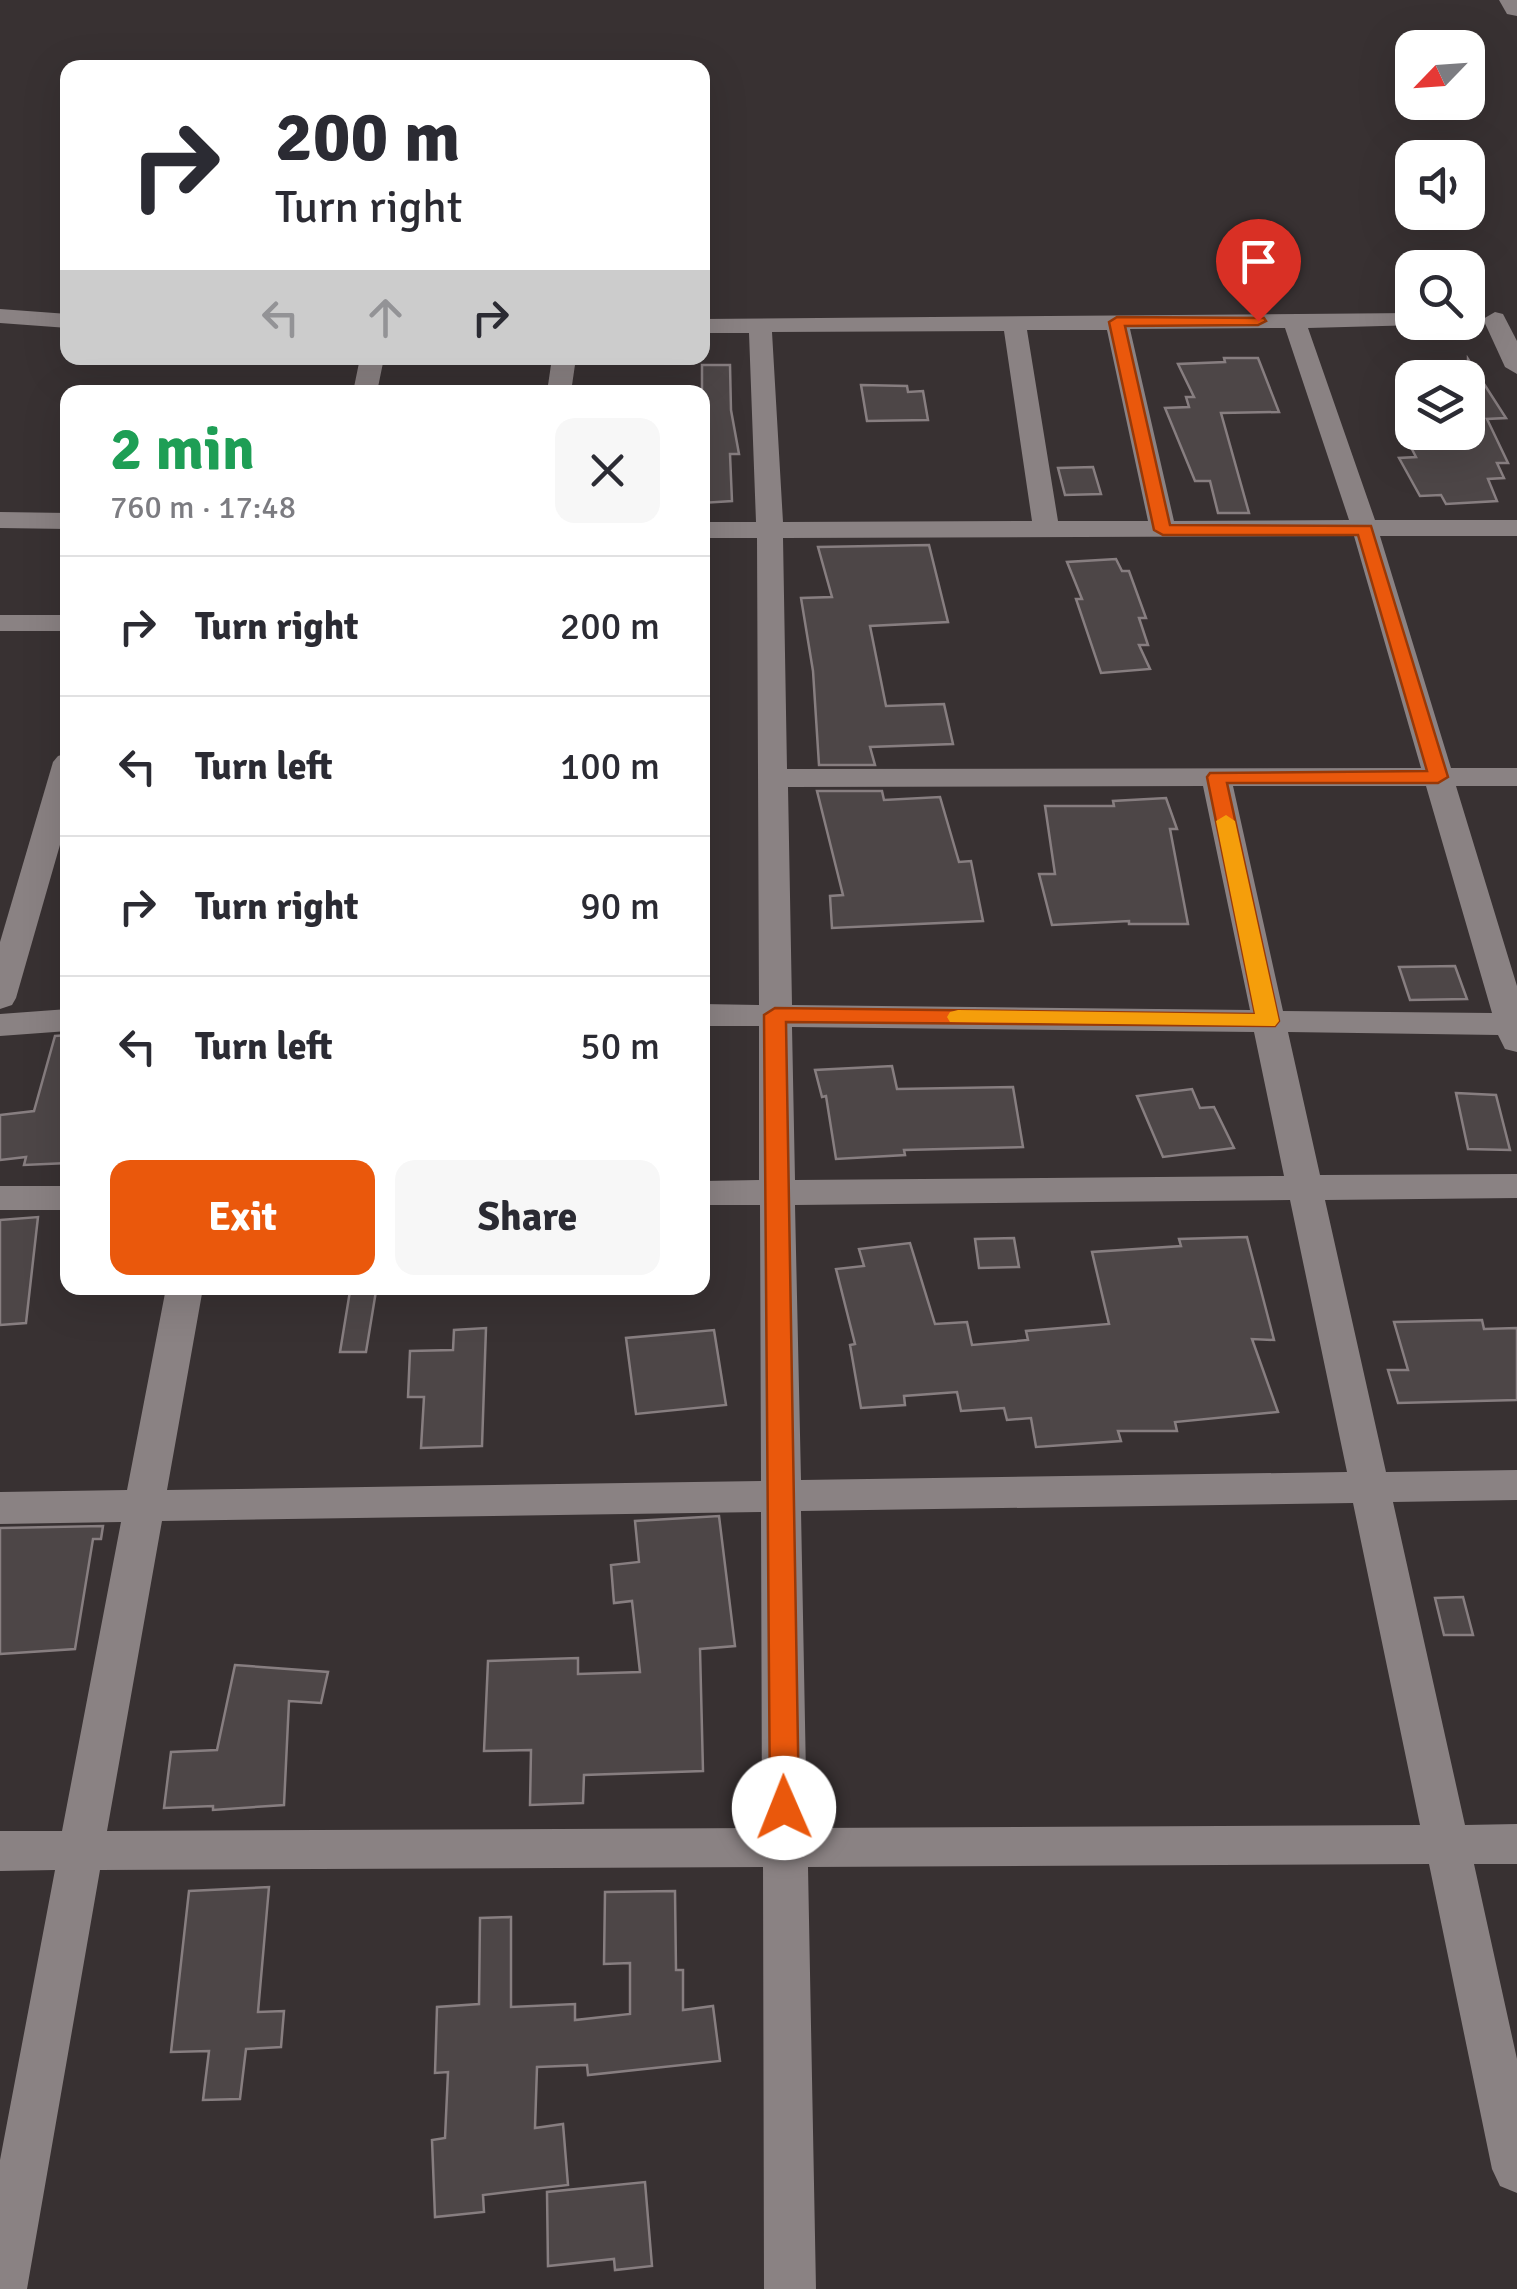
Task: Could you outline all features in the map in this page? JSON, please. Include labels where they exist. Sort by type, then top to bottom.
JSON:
[{"type":"main road","points":[[1512,0],[1517,8]]},
{"type":"street","points":[[0,316],[60,320]]},
{"type":"street","points":[[1506,319],[1517,367]]},
{"type":"street","points":[[710,1014],[1268,1021],[1515,1029],[1365,530],[1294,320]]},
{"type":"street","points":[[710,326],[1395,320]]},
{"type":"street","points":[[1014,322],[1046,530]]},
{"type":"street","points":[[1117,322],[1163,530]]},
{"type":"street","points":[[760,324],[769,531],[790,2289]]},
{"type":"street","points":[[0,520],[60,521]]},
{"type":"street","points":[[710,530],[1517,528]]},
{"type":"street","points":[[0,623],[60,623]]},
{"type":"street","points":[[772,778],[1517,776]]},
{"type":"street","points":[[1216,777],[1517,2168]]},
{"type":"street","points":[[0,998],[60,790]]},
{"type":"street","points":[[0,1025],[60,1021]]},
{"type":"street","points":[[710,1192],[1517,1186]]},
{"type":"street","points":[[0,1198],[60,1198]]},
{"type":"street","points":[[1,2289],[183,1295]]},
{"type":"street","points":[[0,1508],[1517,1485]]},
{"type":"street","points":[[0,1851],[1517,1844]]},
{"type":"building","points":[[1224,358],[1258,358],[1279,412],[1221,413],[1249,513],[1218,513],[1210,481],[1195,481],[1165,408],[1189,407],[1186,397],[1194,397],[1178,364],[1225,362]]},
{"type":"building","points":[[702,365],[730,365],[731,410],[739,454],[730,454],[732,501],[710,502],[710,385],[702,385]]},
{"type":"building","points":[[861,385],[907,386],[908,392],[923,391],[928,420],[867,421]]},
{"type":"building","points":[[1485,385],[1506,418],[1487,419],[1508,463],[1497,463],[1504,478],[1488,479],[1497,501],[1446,504],[1441,495],[1420,496],[1399,458],[1416,457],[1412,450],[1485,450]]},
{"type":"building","points":[[1093,467],[1101,494],[1065,495],[1058,468]]},
{"type":"building","points":[[929,545],[948,622],[870,626],[886,706],[944,704],[953,744],[870,747],[875,765],[819,765],[813,671],[801,598],[832,597],[818,547]]},
{"type":"building","points":[[1116,559],[1122,571],[1129,571],[1146,618],[1139,618],[1148,645],[1139,645],[1150,669],[1101,673],[1076,599],[1082,599],[1067,562]]},
{"type":"building","points":[[817,791],[882,791],[884,800],[940,797],[959,862],[971,861],[983,921],[832,928],[830,896],[843,895]]},
{"type":"building","points":[[1166,798],[1177,829],[1170,829],[1188,924],[1129,921],[1052,925],[1039,874],[1055,874],[1045,806],[1114,806],[1113,801]]},
{"type":"building","points":[[1455,966],[1467,999],[1410,1000],[1399,967]]},
{"type":"building","points":[[55,1036],[60,1036],[60,1163],[24,1165],[26,1157],[0,1160],[0,1115],[34,1111]]},
{"type":"building","points":[[892,1066],[897,1089],[1013,1087],[1023,1147],[904,1150],[905,1155],[836,1159],[826,1096],[822,1097],[815,1070]]},
{"type":"building","points":[[1192,1089],[1200,1108],[1214,1107],[1234,1148],[1163,1157],[1137,1096]]},
{"type":"building","points":[[1456,1093],[1496,1095],[1510,1150],[1468,1149]]},
{"type":"building","points":[[38,1217],[26,1323],[0,1325],[0,1220]]},
{"type":"building","points":[[1247,1237],[1274,1340],[1252,1339],[1278,1412],[1175,1422],[1177,1431],[1118,1431],[1121,1441],[1036,1447],[1031,1418],[1007,1420],[1004,1408],[961,1411],[957,1392],[904,1396],[905,1405],[861,1408],[850,1345],[855,1344],[836,1269],[864,1266],[859,1249],[910,1243],[935,1324],[967,1322],[972,1345],[1028,1340],[1026,1331],[1109,1324],[1092,1252],[1181,1246],[1179,1239]]},
{"type":"building","points":[[1014,1238],[1019,1267],[979,1268],[975,1239]]},
{"type":"building","points":[[349,1295],[375,1295],[366,1352],[340,1352]]},
{"type":"building","points":[[1482,1320],[1484,1329],[1517,1328],[1517,1400],[1398,1403],[1388,1370],[1408,1370],[1394,1322]]},
{"type":"building","points":[[486,1328],[482,1446],[421,1448],[424,1397],[408,1397],[410,1351],[453,1350],[454,1330]]},
{"type":"building","points":[[714,1330],[726,1405],[636,1414],[626,1338]]},
{"type":"building","points":[[719,1516],[735,1646],[700,1649],[703,1771],[584,1775],[583,1803],[530,1805],[531,1750],[484,1751],[488,1661],[578,1658],[578,1674],[640,1672],[632,1601],[614,1603],[611,1565],[639,1562],[635,1521]]},
{"type":"building","points":[[103,1526],[101,1539],[93,1539],[75,1649],[0,1654],[0,1528]]},
{"type":"building","points":[[1463,1597],[1473,1635],[1444,1635],[1435,1598]]},
{"type":"building","points":[[235,1665],[328,1672],[321,1703],[289,1701],[284,1805],[213,1810],[213,1806],[164,1808],[171,1752],[217,1750]]},
{"type":"building","points":[[269,1887],[258,2012],[284,2011],[281,2047],[246,2049],[240,2099],[203,2100],[209,2051],[171,2052],[189,1891]]},
{"type":"building","points":[[675,1891],[676,1970],[683,1970],[683,2010],[713,2006],[720,2061],[588,2075],[587,2065],[537,2067],[535,2128],[563,2124],[568,2185],[483,2195],[484,2212],[435,2217],[432,2140],[445,2138],[448,2072],[435,2073],[437,2007],[479,2004],[480,1918],[511,1917],[511,2007],[575,2004],[575,2020],[630,2014],[630,1963],[604,1964],[605,1892]]},
{"type":"building","points":[[645,2182],[652,2266],[615,2270],[614,2259],[548,2266],[547,2192]]},
{"type":"slow traffic","points":[[958,1017],[1268,1021],[1226,821]]},
{"type":"route","points":[[784,1808],[775,1015],[1268,1021],[1216,777],[1438,777],[1365,530],[1163,530],[1117,322],[1258,321]]}]
